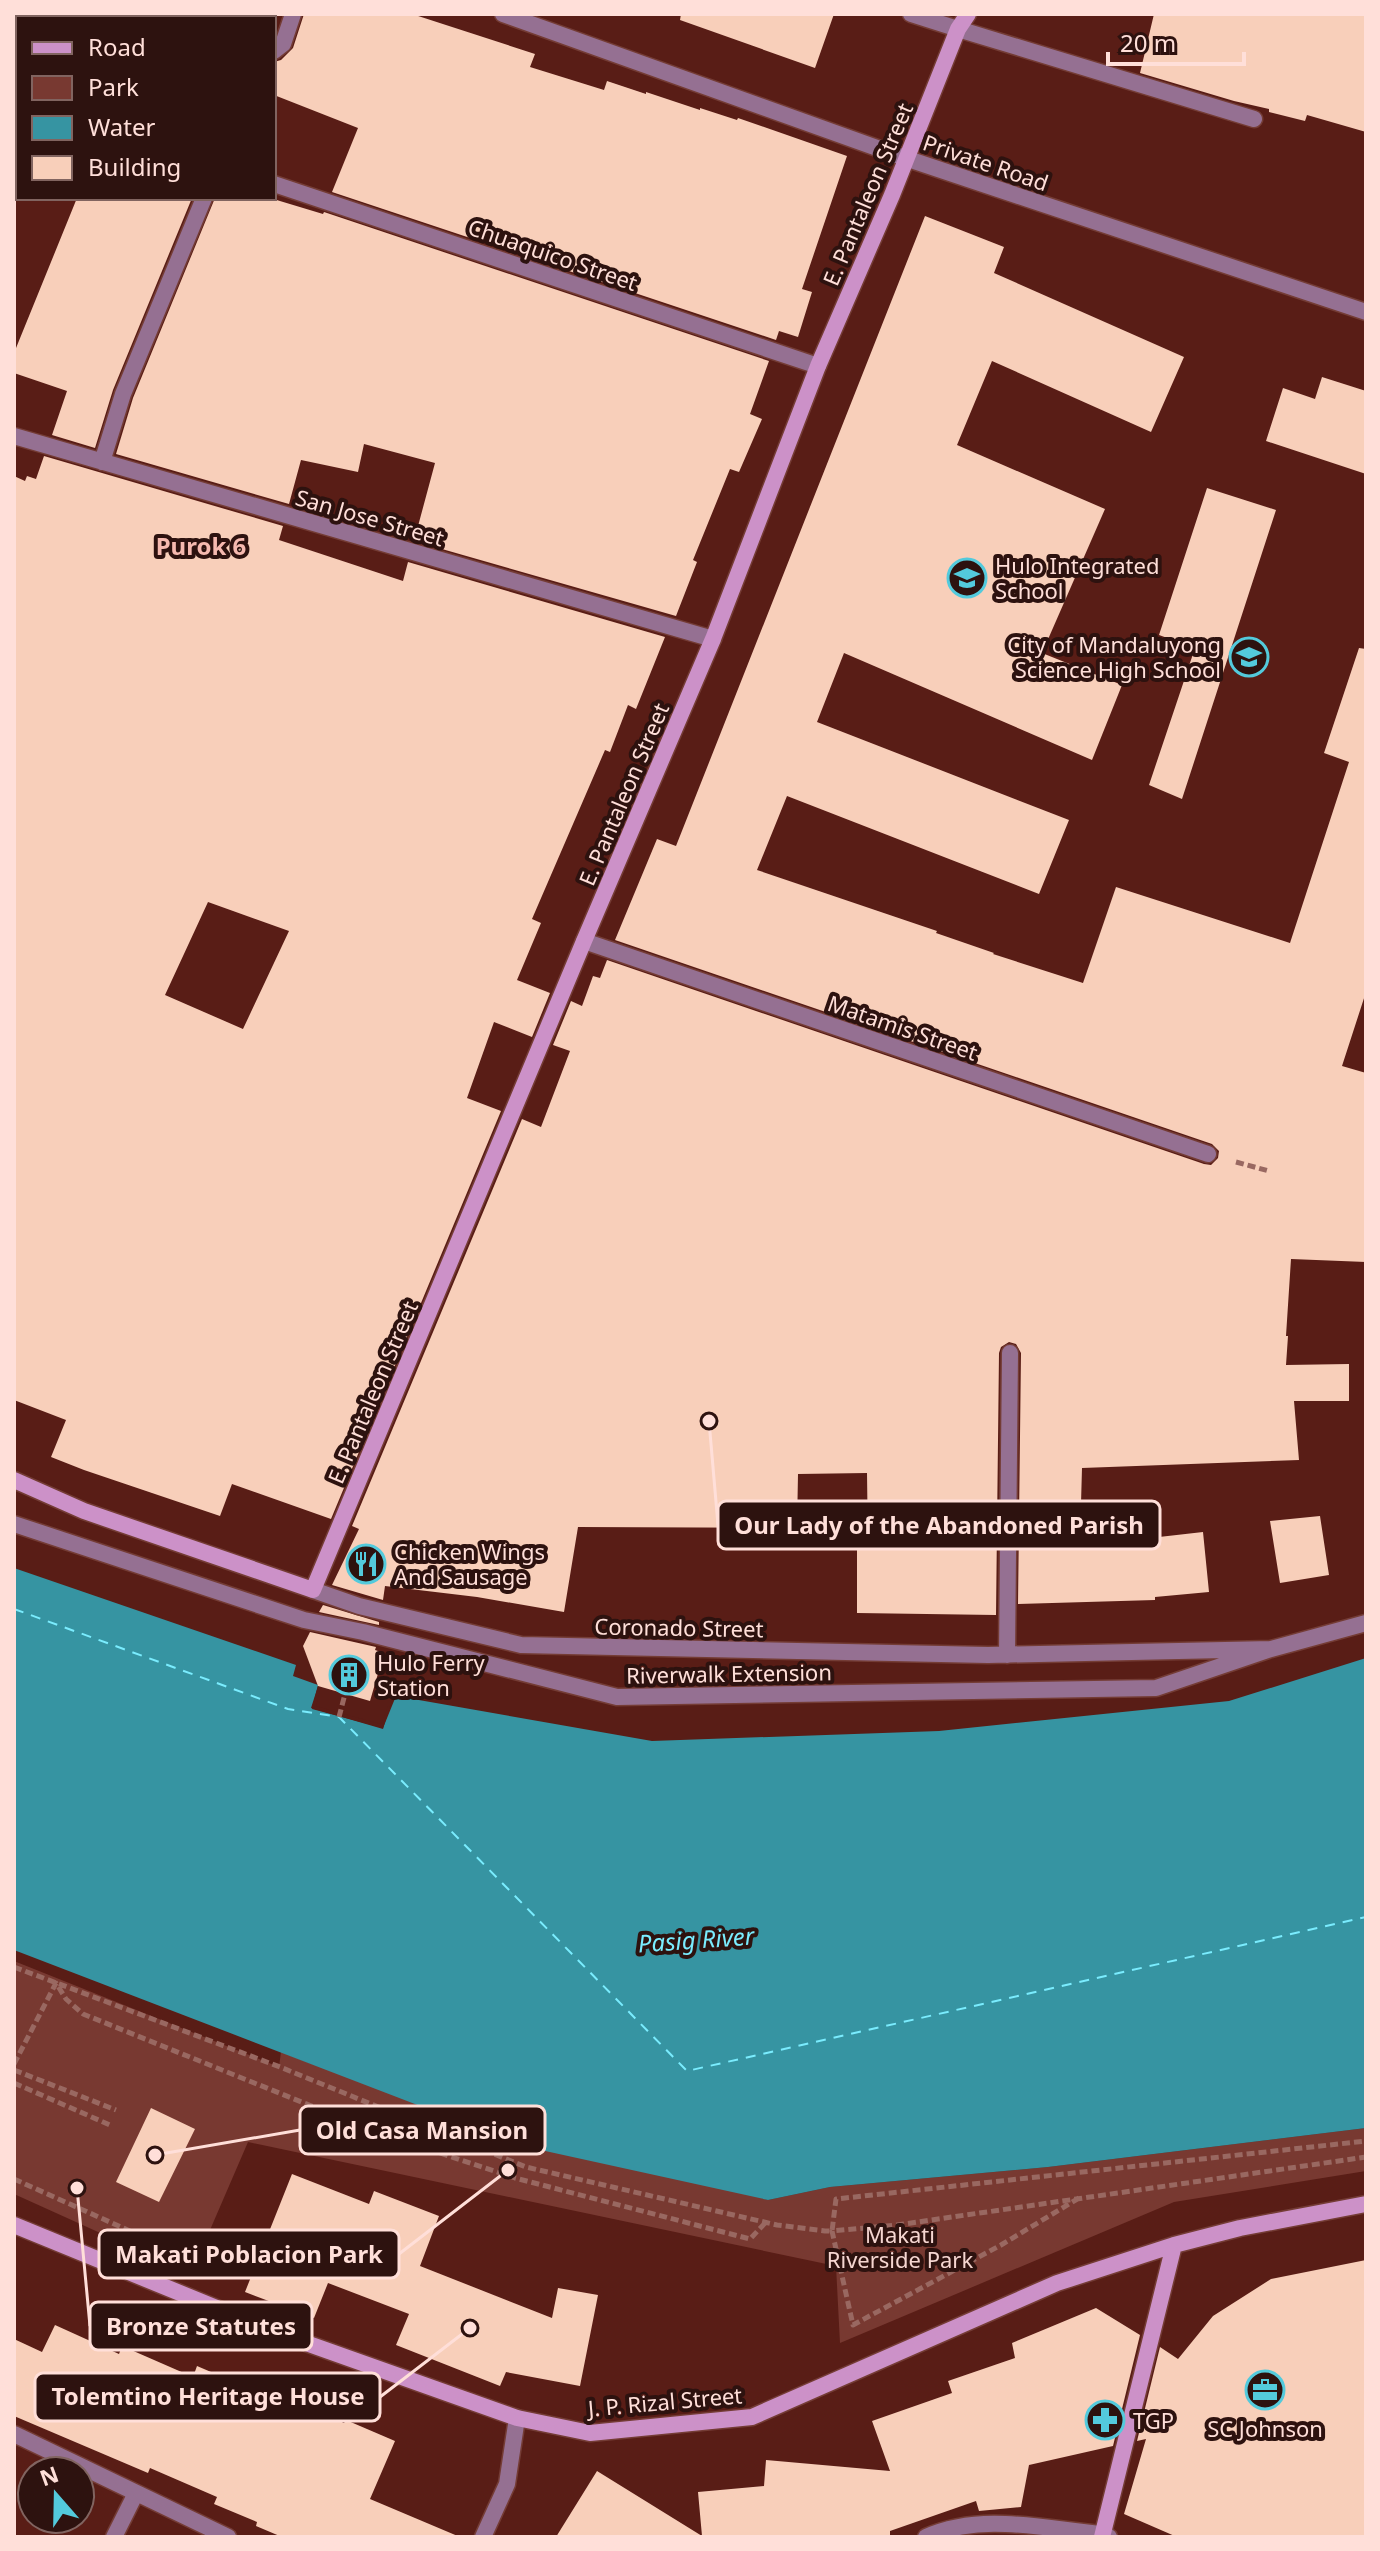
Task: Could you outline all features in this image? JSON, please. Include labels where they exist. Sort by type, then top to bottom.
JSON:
[{"type":"street","points":[[276,49],[283,44],[293,14]]},
{"type":"street","name":"Private Road","points":[[503,14],[905,158],[1366,312]]},
{"type":"street","points":[[911,14],[1254,119]]},
{"type":"street","name":"E. Pantaleon Street","points":[[313,1590],[713,639],[818,366],[958,29],[968,14]]},
{"type":"street","name":"Chuaquico Street","points":[[276,185],[818,366]]},
{"type":"street","points":[[102,462],[123,394],[203,200]]},
{"type":"street","name":"San Jose Street","points":[[14,436],[713,639]]},
{"type":"street","name":"Matamis Street","points":[[584,941],[1208,1154]]},
{"type":"street","points":[[1007,1655],[1010,1353]]},
{"type":"street","name":"Coronado Street","points":[[14,1480],[84,1511],[359,1606],[521,1645],[1007,1655],[1271,1649],[1366,1623]]},
{"type":"street","name":"Riverwalk Extension","points":[[14,1524],[304,1620],[363,1632],[617,1697],[1156,1688],[1271,1649]]},
{"type":"street","name":"J. P. Rizal Street","points":[[14,2225],[275,2332],[517,2418],[590,2433],[752,2417],[1057,2283],[1174,2245],[1240,2228],[1366,2204]]},
{"type":"street","points":[[926,2537],[943,2529],[981,2523],[1105,2536],[1174,2245]]},
{"type":"street","points":[[483,2537],[507,2484],[517,2418]]},
{"type":"street","points":[[14,2434],[228,2537]]},
{"type":"street","points":[[114,2537],[136,2493]]},
{"type":"path","points":[[339,1717],[345,1694]]},
{"type":"path","points":[[14,1967],[280,2067],[526,2167],[777,2225],[825,2231],[897,2225],[1366,2157]]},
{"type":"path","points":[[56,1983],[14,2067],[116,2110]]},
{"type":"path","points":[[56,1983],[66,1999],[83,2014],[371,2130],[486,2169],[750,2239],[766,2222]]},
{"type":"path","points":[[14,2083],[110,2125]]},
{"type":"path","points":[[1079,2198],[1001,2245],[853,2325],[832,2231],[836,2199],[1366,2141]]},
{"type":"path","points":[[14,2179],[161,2245]]},
{"type":"green space","name":"Makati Riverside Park","points":[[14,1961],[279,2067],[281,2052],[312,2064],[768,2200],[830,2187],[1048,2167],[1366,2128],[1366,2171],[1174,2202],[840,2343],[836,2266],[248,2142],[191,2274],[14,2194]]},
{"type":"water","name":"Pasig River","points":[[14,1568],[296,1665],[293,1676],[318,1685],[312,1709],[383,1728],[396,1696],[652,1741],[939,1731],[1229,1701],[1366,1658],[1366,2128],[1048,2167],[830,2187],[768,2200],[527,2147],[14,1950]]},
{"type":"pier","points":[[318,1686],[321,1687],[316,1706],[340,1713],[381,1724],[390,1706],[383,1729],[311,1708]]},
{"type":"building","points":[[304,14],[412,14],[535,54],[530,67],[604,90],[607,81],[700,110],[738,118],[847,156],[802,289],[812,292],[798,337],[779,331],[776,340],[332,192],[358,128],[276,96],[276,61],[293,48]]},
{"type":"building","points":[[681,14],[834,14],[815,68],[680,20]]},
{"type":"building","points":[[1154,14],[1366,14],[1366,132],[1307,115],[1305,121],[1269,112],[1269,109],[1140,73]]},
{"type":"building","points":[[76,200],[191,200],[113,390],[95,448],[52,435],[67,391],[14,373],[14,353]]},
{"type":"building","points":[[214,200],[276,200],[324,212],[769,361],[750,414],[762,419],[739,472],[730,469],[693,560],[697,562],[676,616],[414,541],[435,463],[364,444],[358,472],[301,460],[289,504],[116,454],[133,398]]},
{"type":"building","points":[[925,216],[1004,247],[994,273],[1184,357],[1151,432],[992,361],[957,445],[1105,509],[1042,653],[1122,685],[1092,760],[844,653],[817,722],[1069,820],[1039,894],[787,796],[757,870],[1083,983],[1116,887],[1290,943],[1349,762],[1324,753],[1359,648],[1366,649],[1366,992],[1342,1066],[1366,1073],[1366,1262],[1291,1259],[1286,1336],[1286,1365],[1349,1364],[1349,1401],[1294,1401],[1299,1460],[1082,1468],[1080,1540],[1115,1536],[1115,1542],[1203,1532],[1209,1592],[1155,1597],[1155,1600],[1018,1604],[1021,1353],[1016,1344],[1009,1342],[1001,1347],[999,1353],[996,1615],[857,1613],[857,1550],[868,1550],[867,1473],[798,1474],[797,1528],[578,1527],[564,1612],[385,1586],[383,1600],[332,1585],[359,1529],[352,1526],[522,1119],[541,1127],[570,1051],[553,1045],[571,1001],[582,1006],[593,976],[600,978],[607,960],[1204,1164],[1211,1165],[1218,1158],[1219,1151],[1212,1144],[615,940],[657,839],[676,846]]},
{"type":"building","points":[[1322,377],[1366,391],[1366,474],[1266,441],[1283,388],[1315,399]]},
{"type":"building","points":[[44,456],[283,526],[279,540],[403,581],[408,562],[665,637],[636,709],[628,705],[610,752],[605,750],[532,919],[541,923],[517,980],[550,993],[532,1037],[494,1022],[467,1098],[501,1111],[331,1519],[232,1484],[220,1516],[84,1470],[51,1457],[66,1420],[14,1400],[14,476],[25,481],[27,476],[36,479]],"holes":[[[208,902],[289,931],[243,1029],[165,995]]]},
{"type":"building","points":[[1207,488],[1276,510],[1182,799],[1149,785],[1195,648],[1159,635]]},
{"type":"building","points":[[1320,1516],[1329,1575],[1280,1583],[1270,1521]]},
{"type":"building","points":[[323,1605],[379,1622],[379,1625],[319,1612]]},
{"type":"building","name":"Hulo Ferry Station","points":[[310,1632],[376,1647],[375,1650],[384,1653],[370,1701],[318,1686],[303,1646]]},
{"type":"building","points":[[151,2108],[195,2129],[159,2202],[116,2182]]},
{"type":"building","points":[[292,2174],[369,2204],[374,2191],[439,2216],[420,2266],[552,2318],[558,2288],[598,2295],[580,2386],[506,2372],[500,2386],[396,2345],[409,2314],[328,2283],[314,2318],[245,2292]]},
{"type":"building","name":"SC Johnson","points":[[1366,2260],[1366,2537],[1177,2537],[1124,2514],[1146,2439],[1137,2441],[1160,2347],[1178,2359],[1213,2316],[1271,2279]]},
{"type":"building","points":[[1096,2308],[1140,2335],[1113,2446],[1029,2465],[1021,2507],[979,2511],[976,2501],[890,2531],[890,2537],[556,2537],[597,2471],[702,2536],[698,2492],[764,2486],[766,2460],[890,2471],[872,2421],[952,2393],[948,2381],[1015,2358],[1012,2343]]},
{"type":"building","points":[[55,2325],[119,2354],[122,2346],[193,2377],[197,2366],[260,2393],[263,2388],[395,2441],[370,2499],[460,2537],[282,2537],[256,2526],[257,2522],[214,2504],[217,2497],[150,2468],[148,2473],[14,2416],[14,2339],[42,2352]]},
{"type":"ferry route","points":[[14,1609],[288,1709],[339,1717],[687,2071],[1366,1917]]},
{"type":"place","name":"Hulo Integrated School","points":[[967,578]]},
{"type":"place","name":"City of Mandaluyong Science High School","points":[[1249,657]]},
{"type":"place","name":"Our Lady of the Abandoned Parish","points":[[709,1421]]},
{"type":"place","name":"Chicken Wings And Sausage","points":[[366,1564]]},
{"type":"place","name":"Hulo Ferry Station","points":[[349,1675]]},
{"type":"place","name":"Old Casa Mansion","points":[[155,2155]]},
{"type":"place","name":"Makati Poblacion Park","points":[[508,2170]]},
{"type":"place","name":"Bronze Statutes","points":[[77,2188]]},
{"type":"place","name":"Tolemtino Heritage House","points":[[470,2328]]},
{"type":"place","name":"SC Johnson","points":[[1265,2390]]},
{"type":"place","name":"TGP","points":[[1105,2420]]},
{"type":"district","name":"Purok 6","points":[[201,545]]}]
